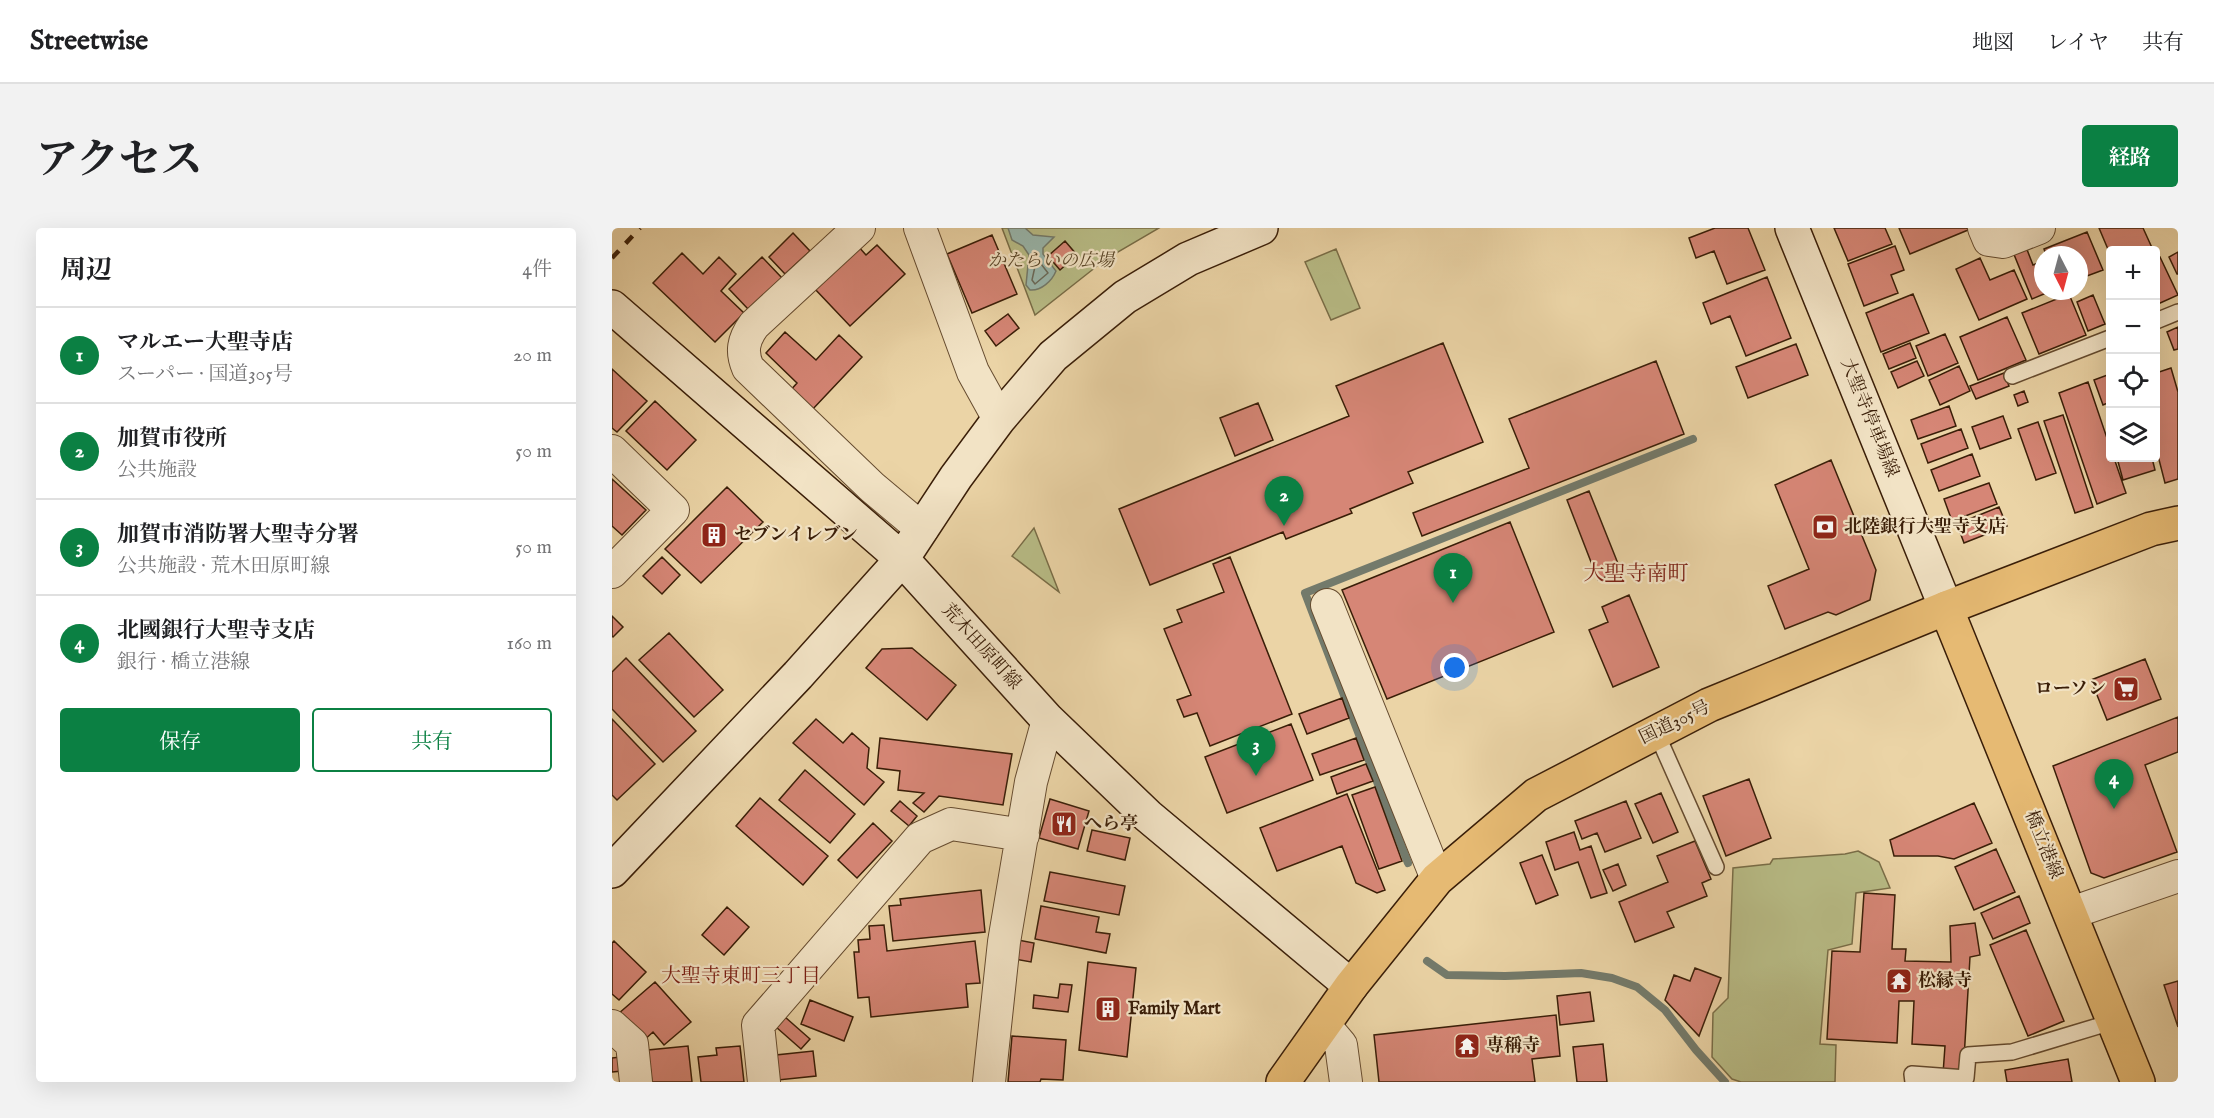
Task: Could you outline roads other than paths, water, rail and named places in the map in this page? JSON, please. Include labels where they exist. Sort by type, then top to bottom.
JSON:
[{"type":"main road","points":[[612,871],[798,675],[902,559],[956,477],[999,419],[1053,356],[1125,297],[1188,259],[1261,228]]},
{"type":"main road","name":"大聖寺停車場線","points":[[1792,228],[1946,608]]},
{"type":"main road","name":"荒木田原町線","points":[[612,307],[902,559],[1048,720],[1148,816],[1351,986]]},
{"type":"main road","name":"国道305号","points":[[1283,1082],[1351,986],[1437,879],[1536,795],[1709,705],[1946,608],[2151,529],[2178,523]]},
{"type":"main road","name":"橋立港線","points":[[1946,608],[2138,1082]]},
{"type":"street","points":[[859,228],[754,325],[746,336],[744,358],[748,368],[872,487],[922,529]]},
{"type":"street","points":[[920,228],[973,372],[999,419]]},
{"type":"street","points":[[1984,228],[1989,240],[2003,242],[2039,228]]},
{"type":"street","points":[[612,451],[673,510],[612,572]]},
{"type":"street","points":[[1327,605],[1437,879]]},
{"type":"street","points":[[989,1082],[1004,942],[1031,782],[1048,720]]},
{"type":"street","points":[[764,1082],[758,1025],[920,838],[951,824],[1023,835]]},
{"type":"street","points":[[2071,913],[2178,876]]},
{"type":"street","points":[[1324,1025],[1341,1045],[1346,1082]]},
{"type":"street","points":[[612,1026],[632,1044],[636,1082]]},
{"type":"lane","points":[[2160,319],[2178,312]]},
{"type":"lane","points":[[2012,376],[2106,340]]},
{"type":"lane","points":[[1656,732],[1716,867]]},
{"type":"lane","points":[[1913,1082],[1912,1074],[1966,1078],[1968,1055],[2012,1052],[2115,1021]]},
{"type":"water","points":[[1008,228],[1025,228],[1033,235],[1054,237],[1043,248],[1043,254],[1056,271],[1049,282],[1042,287],[1030,290],[1026,285],[1029,255],[1023,246],[1012,240]]},
{"type":"waterway","points":[[1408,863],[1305,593],[1693,439]]},
{"type":"waterway","points":[[1427,961],[1447,975],[1505,976],[1581,973],[1612,978],[1637,987],[1665,1010],[1725,1082]]},
{"type":"railway","points":[[612,258],[640,228]]},
{"type":"place","name":"加賀市役所","points":[[1284,526]]},
{"type":"place","name":"北陸銀行大聖寺支店","points":[[1825,527]]},
{"type":"place","name":"セブンイレブン","points":[[714,535]]},
{"type":"place","name":"マルエー大聖寺店","points":[[1453,603]]},
{"type":"place","name":"ローソン","points":[[2126,689]]},
{"type":"place","name":"加賀市消防署大聖寺分署","points":[[1256,776]]},
{"type":"place","name":"北國銀行大聖寺支店","points":[[2114,809]]},
{"type":"place","name":"へら亭","points":[[1064,824]]},
{"type":"place","name":"松縁寺","points":[[1899,981]]},
{"type":"place","name":"Family Mart","points":[[1108,1009]]},
{"type":"place","name":"専稱寺","points":[[1467,1046]]},
{"type":"district","name":"大聖寺南町","points":[[1636,574]]},
{"type":"district","name":"大聖寺東町三丁目","points":[[741,976]]},
{"type":"park label","name":"かたらいの広場","points":[[1051,261]]}]
